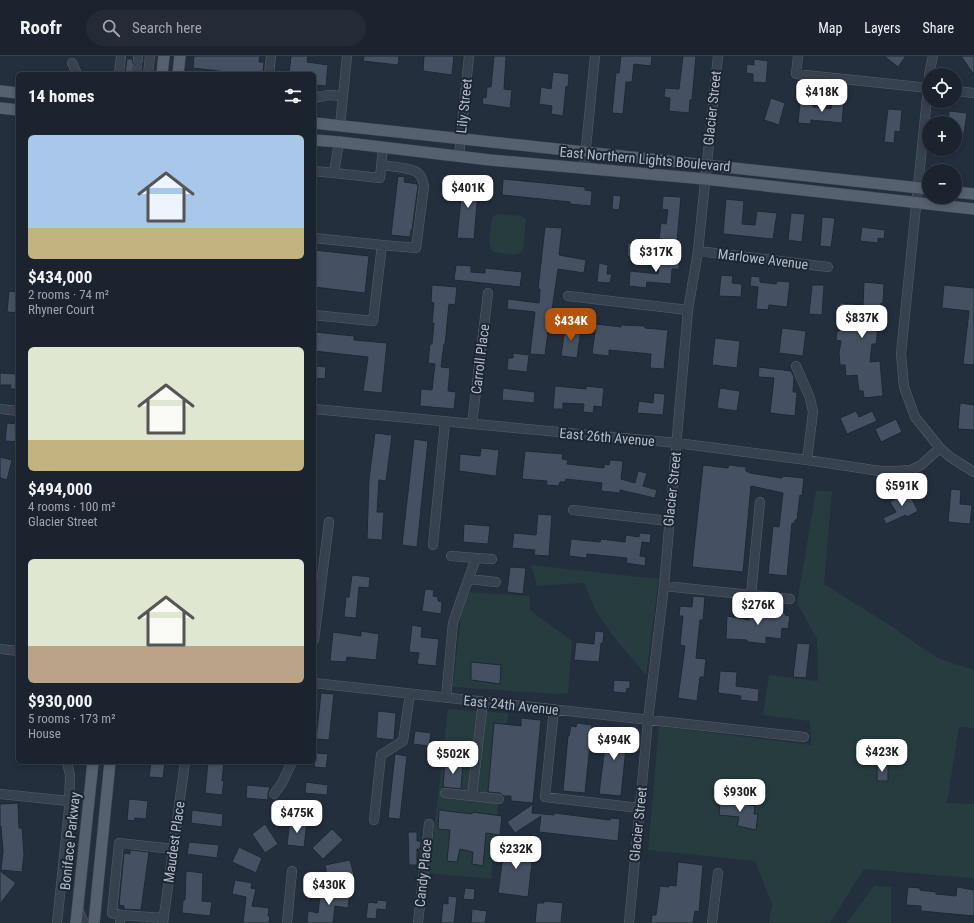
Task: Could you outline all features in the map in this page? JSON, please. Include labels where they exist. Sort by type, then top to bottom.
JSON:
[{"type":"main road","points":[[162,72],[164,56]]},
{"type":"main road","points":[[178,72],[180,56]]},
{"type":"main road","points":[[0,91],[16,93]]},
{"type":"main road","points":[[0,108],[16,110]]},
{"type":"main road","name":"East Northern Lights Boulevard","points":[[316,123],[922,188]]},
{"type":"main road","points":[[339,142],[344,137],[365,134],[376,130]]},
{"type":"main road","name":"East Northern Lights Boulevard","points":[[316,140],[459,156],[705,179],[974,209]]},
{"type":"main road","points":[[962,193],[974,194]]},
{"type":"main road","name":"Boniface Parkway","points":[[76,923],[93,764]]},
{"type":"main road","points":[[94,923],[110,764]]},
{"type":"street","points":[[119,72],[121,56]]},
{"type":"street","points":[[148,72],[150,56]]},
{"type":"street","points":[[269,72],[271,56]]},
{"type":"street","points":[[340,126],[348,56]]},
{"type":"street","name":"Lily Street","points":[[459,156],[469,56]]},
{"type":"street","points":[[584,168],[595,56]]},
{"type":"street","name":"Glacier Street","points":[[629,923],[648,720],[664,586],[688,310],[698,251],[718,56]]},
{"type":"street","points":[[798,56],[796,74],[922,87]]},
{"type":"street","points":[[931,68],[933,56]]},
{"type":"street","points":[[72,63],[76,72]]},
{"type":"street","points":[[962,92],[974,93]]},
{"type":"street","points":[[316,96],[320,97],[328,94],[343,96]]},
{"type":"street","points":[[926,108],[901,354],[904,387],[916,417],[940,448],[950,457],[973,470]]},
{"type":"street","points":[[334,173],[339,142]]},
{"type":"street","points":[[316,171],[380,178],[383,147]]},
{"type":"street","points":[[316,238],[416,248],[424,186],[422,178],[418,173],[411,170],[381,165]]},
{"type":"street","points":[[316,315],[373,321],[382,245]]},
{"type":"street","name":"Marlowe Avenue","points":[[698,251],[828,267]]},
{"type":"street","name":"Carroll Place","points":[[472,424],[488,293]]},
{"type":"street","points":[[568,296],[688,310]]},
{"type":"street","points":[[796,366],[810,398],[813,412],[807,460]]},
{"type":"street","points":[[0,409],[16,411]]},
{"type":"street","name":"East 26th Avenue","points":[[316,409],[677,443],[896,472],[910,470],[921,465],[940,448]]},
{"type":"street","points":[[433,545],[445,422]]},
{"type":"street","points":[[751,594],[760,502]]},
{"type":"street","points":[[573,510],[669,521]]},
{"type":"street","points":[[316,624],[329,522]]},
{"type":"street","points":[[451,556],[492,559]]},
{"type":"street","points":[[446,698],[453,623],[476,558]]},
{"type":"street","points":[[469,579],[496,582]]},
{"type":"street","points":[[664,586],[790,599]]},
{"type":"street","points":[[0,649],[16,651]]},
{"type":"street","name":"East 24th Avenue","points":[[316,683],[804,737]]},
{"type":"street","points":[[374,820],[381,755],[404,741],[410,694]]},
{"type":"street","points":[[472,796],[483,702]]},
{"type":"street","points":[[554,709],[545,797],[640,808]]},
{"type":"street","points":[[57,923],[69,801],[70,775],[67,764]]},
{"type":"street","name":"Maudest Place","points":[[163,921],[184,764]]},
{"type":"street","points":[[274,794],[291,764]]},
{"type":"street","points":[[445,793],[499,799]]},
{"type":"street","points":[[0,794],[69,801]]},
{"type":"street","name":"Candy Place","points":[[418,923],[429,824]]},
{"type":"street","points":[[163,921],[120,919],[112,913],[119,843],[173,849]]},
{"type":"street","points":[[287,923],[292,871]]},
{"type":"street","points":[[712,923],[718,873]]},
{"type":"street","points":[[78,909],[84,923]]},
{"type":"green space","points":[[498,214],[521,216],[526,219],[523,250],[521,252],[517,254],[505,254],[494,252],[490,246],[492,218]]},
{"type":"green space","points":[[816,491],[832,491],[824,584],[891,626],[937,658],[974,670],[974,728],[959,727],[947,803],[974,804],[974,878],[864,869],[830,923],[769,923],[772,904],[755,861],[648,850],[659,726],[811,745],[810,721],[763,715],[769,675],[818,681],[817,639],[797,603]]},
{"type":"green space","points":[[531,565],[659,579],[646,675],[613,636],[596,611],[584,583],[537,586]]},
{"type":"green space","points":[[470,592],[530,596],[530,610],[572,641],[568,693],[558,694],[453,687],[462,606]]},
{"type":"green space","points":[[448,709],[508,713],[491,879],[429,873]]},
{"type":"green space","points":[[874,886],[891,887],[891,923],[847,923]]},
{"type":"building","points":[[194,56],[260,56],[259,62],[264,62],[263,72],[226,72],[193,68]]},
{"type":"building","points":[[291,56],[308,56],[307,62],[328,65],[326,86],[316,85],[316,72],[289,72]]},
{"type":"building","points":[[364,56],[399,56],[398,65],[363,61]]},
{"type":"building","points":[[424,56],[454,56],[452,75],[423,71]]},
{"type":"building","points":[[494,56],[506,56],[504,89],[512,90],[510,108],[482,104],[483,97],[486,98],[487,87],[491,87]]},
{"type":"building","points":[[621,56],[652,56],[651,66],[634,64],[632,82],[626,82],[623,114],[612,113],[616,73],[619,73]]},
{"type":"building","points":[[683,56],[696,56],[692,100],[690,100],[689,113],[669,111],[670,98],[664,97],[665,88],[679,89]]},
{"type":"building","points":[[884,56],[906,56],[898,67]]},
{"type":"building","points":[[961,56],[974,56],[974,75]]},
{"type":"building","points":[[127,59],[132,59],[133,63],[138,66],[143,63],[142,72],[125,72]]},
{"type":"building","points":[[754,59],[768,61],[766,83],[753,82],[753,74],[746,73],[747,64],[754,65]]},
{"type":"building","points":[[553,72],[569,74],[568,87],[566,86],[563,116],[551,114],[552,106],[539,104],[541,87],[551,89]]},
{"type":"building","points":[[771,98],[785,103],[779,125],[764,120]]},
{"type":"building","points":[[832,99],[844,100],[842,123],[811,120],[811,124],[798,123],[800,103],[813,105],[813,107],[831,109]]},
{"type":"building","points":[[888,109],[902,110],[900,132],[895,131],[894,143],[884,142]]},
{"type":"building","points":[[949,111],[967,113],[964,134],[962,134],[962,116],[949,116]]},
{"type":"building","points":[[398,176],[405,177],[404,182],[417,184],[418,186],[410,237],[391,235]]},
{"type":"building","points":[[463,179],[479,180],[474,239],[457,238]]},
{"type":"building","points":[[503,179],[585,187],[585,190],[592,191],[591,206],[570,204],[570,202],[502,195]]},
{"type":"building","points":[[613,195],[621,196],[619,210],[612,209]]},
{"type":"building","points":[[663,196],[681,197],[677,240],[659,239],[661,223],[666,224],[668,210],[662,209]]},
{"type":"building","points":[[726,199],[744,201],[742,224],[755,225],[757,211],[777,213],[773,239],[723,234]]},
{"type":"building","points":[[791,213],[805,214],[802,242],[788,240]]},
{"type":"building","points":[[822,217],[835,218],[831,247],[820,246]]},
{"type":"building","points":[[545,227],[562,228],[559,255],[586,260],[584,273],[558,269],[545,355],[530,354],[535,312],[507,309],[508,299],[539,303],[540,289],[538,289]]},
{"type":"building","points":[[862,227],[885,230],[884,239],[878,238],[878,243],[860,241]]},
{"type":"building","points":[[628,243],[654,247],[652,259],[627,256]]},
{"type":"building","points":[[316,250],[369,256],[365,293],[316,287]]},
{"type":"building","points":[[659,255],[680,257],[679,269],[672,269],[671,284],[647,282],[646,288],[629,286],[630,271],[658,274]]},
{"type":"building","points":[[599,263],[608,265],[607,274],[612,274],[610,283],[597,282]]},
{"type":"building","points":[[456,265],[471,266],[471,272],[485,273],[485,268],[522,272],[520,287],[454,280]]},
{"type":"building","points":[[721,275],[733,276],[732,283],[742,284],[741,297],[719,296]]},
{"type":"building","points":[[751,276],[760,277],[760,282],[776,284],[777,281],[790,282],[787,307],[769,305],[768,310],[756,309],[758,287],[750,286]]},
{"type":"building","points":[[864,282],[884,284],[883,303],[881,303],[882,329],[878,328],[876,344],[872,344],[870,362],[880,361],[883,396],[864,398],[863,391],[859,391],[857,375],[846,376],[845,365],[840,365],[839,353],[841,341],[836,340],[837,331],[839,331],[840,303],[863,305]]},
{"type":"building","points":[[432,285],[457,287],[455,305],[449,304],[441,367],[450,368],[448,391],[456,392],[454,409],[420,406],[421,389],[432,390],[435,364],[428,363],[434,323],[432,323],[434,303],[431,302]]},
{"type":"building","points":[[812,285],[824,285],[822,315],[809,314]]},
{"type":"building","points":[[944,285],[974,288],[974,365],[963,364],[969,311],[942,308]]},
{"type":"building","points":[[9,291],[16,292],[16,313],[7,312]]},
{"type":"building","points":[[596,324],[621,327],[621,325],[645,326],[645,328],[668,330],[664,369],[650,368],[651,354],[609,350],[609,356],[592,354]]},
{"type":"building","points":[[565,327],[581,329],[577,358],[561,356]]},
{"type":"building","points":[[782,328],[806,331],[803,356],[779,353]]},
{"type":"building","points":[[316,332],[354,336],[354,340],[387,343],[382,393],[363,391],[368,357],[316,351]]},
{"type":"building","points":[[715,338],[740,341],[737,368],[712,365]]},
{"type":"building","points":[[513,353],[529,355],[527,372],[507,370],[508,358],[513,358]]},
{"type":"building","points":[[316,366],[326,367],[325,379],[316,378]]},
{"type":"building","points":[[759,367],[791,371],[794,377],[793,392],[797,392],[795,416],[770,413],[774,378],[758,377]]},
{"type":"building","points":[[0,373],[16,374],[16,389],[10,389],[11,385],[0,385]]},
{"type":"building","points":[[555,386],[586,389],[586,386],[604,388],[602,407],[594,406],[593,413],[583,412],[584,404],[563,403],[563,409],[553,409]]},
{"type":"building","points":[[503,388],[535,392],[534,403],[502,400]]},
{"type":"building","points":[[720,388],[740,391],[737,411],[717,408]]},
{"type":"building","points":[[654,393],[665,394],[663,415],[637,413],[639,401],[653,403]]},
{"type":"building","points":[[960,403],[974,405],[974,430],[958,429]]},
{"type":"building","points":[[856,411],[859,417],[872,411],[877,421],[847,434],[840,418]]},
{"type":"building","points":[[896,419],[902,432],[881,442],[875,429]]},
{"type":"building","points":[[7,423],[16,424],[16,442],[5,441]]},
{"type":"building","points":[[375,433],[392,435],[386,481],[379,480],[377,512],[384,512],[382,540],[367,539],[369,479]]},
{"type":"building","points":[[414,439],[428,441],[417,547],[402,545]]},
{"type":"building","points":[[481,448],[499,450],[496,476],[459,471],[460,454],[480,456]]},
{"type":"building","points":[[525,451],[563,454],[562,459],[568,460],[567,464],[604,468],[604,464],[609,465],[610,460],[623,461],[621,479],[635,483],[638,471],[647,473],[643,486],[657,490],[655,498],[620,490],[620,493],[601,491],[602,483],[566,479],[565,482],[560,482],[559,486],[546,485],[547,481],[522,479]]},
{"type":"building","points":[[0,457],[12,460],[7,480],[0,478]]},
{"type":"building","points":[[703,465],[728,468],[729,465],[746,467],[746,471],[750,473],[782,478],[782,476],[804,478],[797,520],[795,520],[794,524],[792,523],[787,576],[768,574],[773,526],[779,527],[783,493],[751,486],[743,572],[692,567]]},
{"type":"building","points":[[906,488],[918,511],[907,517],[906,515],[886,524],[883,518],[896,512],[890,502],[897,498],[895,494]]},
{"type":"building","points":[[951,489],[961,490],[960,504],[972,505],[970,524],[948,522]]},
{"type":"building","points":[[538,514],[552,515],[549,556],[534,555],[535,550],[512,548],[514,533],[536,535]]},
{"type":"building","points":[[464,524],[490,526],[488,544],[463,542]]},
{"type":"building","points":[[640,533],[651,534],[650,543],[642,542],[640,556],[646,557],[645,566],[626,563],[627,558],[587,554],[587,558],[569,556],[571,539],[600,542],[601,539],[625,542],[626,535],[639,537]]},
{"type":"building","points":[[510,567],[526,568],[523,594],[507,592]]},
{"type":"building","points":[[352,575],[370,577],[369,588],[359,587],[356,618],[344,617],[346,597],[349,597]]},
{"type":"building","points":[[425,589],[434,590],[433,596],[438,597],[438,601],[442,602],[441,614],[422,611]]},
{"type":"building","points":[[693,596],[705,597],[703,620],[700,620],[696,658],[706,659],[704,677],[700,677],[697,701],[678,698],[685,646],[680,645],[683,616],[679,616],[680,606],[692,607]]},
{"type":"building","points":[[750,609],[785,612],[785,615],[790,616],[788,629],[782,628],[781,639],[766,637],[766,644],[747,642],[747,640],[726,639],[727,616],[749,620]]},
{"type":"building","points":[[412,625],[422,627],[421,637],[439,639],[436,666],[417,664],[419,653],[409,652]]},
{"type":"building","points":[[361,631],[379,634],[376,660],[347,657],[346,662],[330,661],[333,632],[361,636]]},
{"type":"building","points":[[595,631],[604,632],[599,662],[574,660],[576,642],[594,644]]},
{"type":"building","points":[[797,643],[810,644],[806,678],[793,677]]},
{"type":"building","points":[[471,662],[501,665],[500,684],[471,680]]},
{"type":"building","points":[[720,671],[737,672],[736,686],[759,689],[758,702],[740,700],[741,696],[718,693]]},
{"type":"building","points":[[614,680],[630,681],[630,689],[627,688],[626,693],[613,692]]},
{"type":"building","points":[[321,693],[334,694],[329,740],[316,739]]},
{"type":"building","points":[[378,711],[396,713],[394,740],[376,738]]},
{"type":"building","points":[[521,718],[541,720],[533,803],[511,801],[511,796],[488,792],[494,723],[521,726]]},
{"type":"building","points":[[577,723],[592,725],[585,793],[563,791],[568,736],[571,726],[576,727]]},
{"type":"building","points":[[606,726],[628,728],[621,796],[599,794],[606,738]]},
{"type":"building","points":[[415,731],[431,733],[429,746],[413,744]]},
{"type":"building","points":[[316,753],[328,754],[326,768],[314,767],[314,764],[316,764]]},
{"type":"building","points":[[395,754],[407,756],[400,819],[388,818]]},
{"type":"building","points":[[445,761],[463,763],[461,789],[443,787]]},
{"type":"building","points":[[151,764],[165,764],[163,778],[149,777]]},
{"type":"building","points":[[208,764],[224,764],[222,795],[205,793]]},
{"type":"building","points":[[877,765],[888,765],[888,781],[877,781]]},
{"type":"building","points":[[306,782],[328,785],[327,795],[305,793]]},
{"type":"building","points":[[247,785],[270,787],[268,800],[246,798]]},
{"type":"building","points":[[129,799],[148,801],[146,819],[135,818],[134,821],[127,820]]},
{"type":"building","points":[[720,799],[735,800],[735,803],[755,806],[754,814],[758,814],[756,830],[737,826],[739,817],[719,815]]},
{"type":"building","points":[[18,803],[19,828],[22,828],[24,854],[22,872],[1,870],[3,851],[0,826],[0,804]]},
{"type":"building","points":[[533,804],[532,813],[554,815],[554,813],[610,820],[611,818],[620,819],[618,841],[539,832],[541,816],[515,833],[507,822]]},
{"type":"building","points":[[192,810],[223,814],[222,827],[191,823]]},
{"type":"building","points":[[439,810],[502,816],[500,835],[486,833],[483,866],[472,864],[473,852],[460,849],[457,862],[447,861],[450,830],[438,829]]},
{"type":"building","points":[[290,820],[307,822],[304,847],[287,845]]},
{"type":"building","points":[[265,824],[278,844],[265,853],[252,834]]},
{"type":"building","points":[[332,829],[343,840],[323,859],[312,848]]},
{"type":"building","points":[[408,832],[417,832],[417,841],[421,841],[420,849],[417,849],[417,865],[409,865]]},
{"type":"building","points":[[189,842],[219,845],[217,858],[187,854]]},
{"type":"building","points":[[505,842],[534,846],[528,897],[498,893]]},
{"type":"building","points":[[239,847],[262,858],[256,873],[232,862]]},
{"type":"building","points":[[130,850],[149,852],[141,910],[124,909],[124,906],[119,905],[124,853],[130,854]]},
{"type":"building","points":[[350,860],[354,875],[328,881],[325,865]]},
{"type":"building","points":[[678,862],[703,865],[699,912],[695,911],[693,923],[651,923],[652,915],[656,915],[660,886],[676,886]]},
{"type":"building","points":[[0,871],[16,883],[0,904]]},
{"type":"building","points":[[186,871],[203,873],[202,901],[212,902],[210,916],[182,913],[183,900],[185,900]]},
{"type":"building","points":[[235,880],[252,883],[251,888],[256,889],[252,906],[269,908],[269,923],[243,923],[246,897],[232,894]]},
{"type":"building","points":[[908,887],[936,892],[936,894],[956,896],[957,887],[974,890],[974,916],[921,911],[921,906],[906,905]]},
{"type":"building","points":[[321,888],[350,892],[348,908],[335,906],[333,923],[307,923],[308,911],[318,913]]},
{"type":"building","points":[[465,888],[475,889],[474,900],[463,899]]},
{"type":"building","points":[[448,896],[457,897],[454,923],[441,923],[443,903],[448,904]]},
{"type":"building","points":[[377,900],[387,901],[386,910],[377,909],[376,919],[366,918],[368,902],[377,903]]},
{"type":"building","points":[[544,901],[563,903],[561,923],[535,923],[537,903],[544,903]]},
{"type":"building","points":[[472,909],[487,911],[485,923],[471,923]]},
{"type":"tunnel","points":[[136,72],[138,60]]}]
